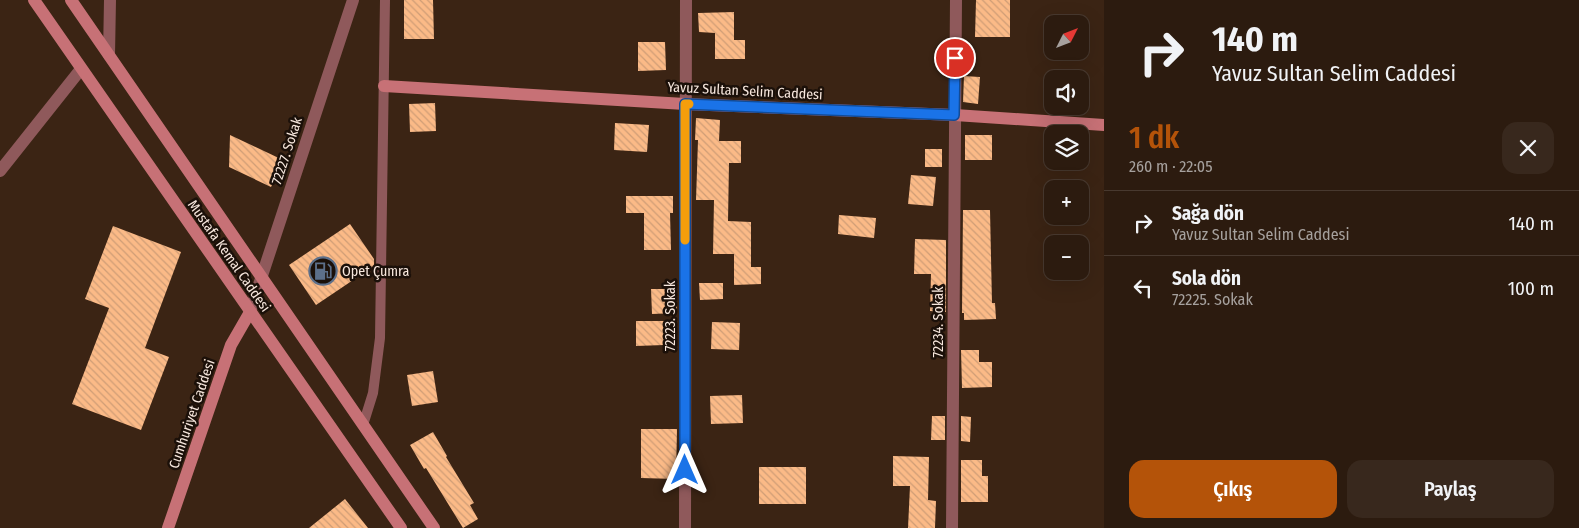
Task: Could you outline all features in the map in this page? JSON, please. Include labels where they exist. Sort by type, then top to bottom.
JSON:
[{"type":"main road","name":"Mustafa Kemal Caddesi","points":[[34,0],[400,528]]},
{"type":"main road","name":"Mustafa Kemal Caddesi","points":[[71,0],[434,528]]},
{"type":"main road","name":"Yavuz Sultan Selim Caddesi","points":[[384,86],[685,104],[954,115],[1104,125]]},
{"type":"main road","name":"Cumhuriyet Caddesi","points":[[168,528],[231,345],[250,312]]},
{"type":"street","points":[[109,54],[110,0]]},
{"type":"street","name":"72227. Sokak","points":[[250,312],[353,0]]},
{"type":"street","name":"72223. Sokak","points":[[685,528],[686,0]]},
{"type":"street","name":"72234. Sokak","points":[[952,528],[956,0]]},
{"type":"street","points":[[0,171],[82,69]]},
{"type":"lane","points":[[363,424],[373,393],[380,338],[385,0]]},
{"type":"building","points":[[404,0],[433,0],[434,39],[404,39]]},
{"type":"building","points":[[976,0],[1010,0],[1010,37],[975,37]]},
{"type":"building","points":[[734,12],[734,40],[745,40],[745,59],[715,59],[715,33],[699,32],[698,13]]},
{"type":"building","points":[[638,42],[665,42],[666,70],[638,71]]},
{"type":"building","points":[[964,76],[980,77],[978,104],[963,102]]},
{"type":"building","points":[[435,103],[436,131],[410,132],[409,104]]},
{"type":"building","points":[[696,118],[720,120],[719,141],[741,141],[741,163],[729,163],[728,221],[751,222],[751,267],[761,267],[761,284],[734,285],[734,254],[713,254],[714,200],[696,200],[698,140],[695,140]]},
{"type":"building","points":[[615,123],[649,125],[647,152],[614,150]]},
{"type":"building","points":[[230,135],[283,160],[271,187],[229,167]]},
{"type":"building","points":[[965,135],[992,135],[992,160],[965,160]]},
{"type":"building","points":[[925,149],[942,149],[942,167],[925,167]]},
{"type":"building","points":[[911,175],[936,177],[933,206],[908,204]]},
{"type":"building","points":[[626,196],[673,196],[673,213],[670,213],[671,250],[644,250],[644,213],[626,213]]},
{"type":"building","points":[[963,210],[990,210],[992,303],[995,303],[996,319],[964,320],[964,313],[962,313]]},
{"type":"building","points":[[839,215],[876,218],[874,238],[838,234]]},
{"type":"building","points":[[350,224],[374,259],[374,266],[316,305],[289,265]]},
{"type":"building","points":[[113,226],[181,252],[145,348],[169,357],[141,430],[72,404],[109,308],[85,299]]},
{"type":"building","points":[[915,239],[946,240],[946,312],[930,311],[931,274],[914,274]]},
{"type":"building","points":[[699,283],[723,283],[723,299],[700,300]]},
{"type":"building","points":[[651,289],[676,289],[677,313],[652,314]]},
{"type":"building","points":[[636,321],[664,321],[664,345],[636,346]]},
{"type":"building","points":[[712,322],[740,323],[739,350],[711,349]]},
{"type":"building","points":[[961,350],[979,350],[979,362],[992,362],[992,387],[962,388]]},
{"type":"building","points":[[433,371],[438,402],[412,406],[407,375]]},
{"type":"building","points":[[742,395],[743,423],[711,424],[710,396]]},
{"type":"building","points":[[932,416],[945,416],[945,440],[931,440]]},
{"type":"building","points":[[961,416],[971,417],[970,442],[961,441]]},
{"type":"building","points":[[641,429],[677,429],[676,479],[641,478]]},
{"type":"building","points":[[433,432],[474,503],[470,505],[478,519],[463,528],[410,445]]},
{"type":"building","points":[[893,456],[929,457],[928,500],[936,501],[935,528],[908,528],[910,486],[893,486]]},
{"type":"building","points":[[961,460],[982,460],[982,476],[988,476],[988,502],[961,502]]},
{"type":"building","points":[[759,467],[806,467],[806,504],[759,504]]},
{"type":"building","points":[[345,499],[368,528],[309,528]]},
{"type":"slow traffic","points":[[685,240],[685,104],[689,104]]},
{"type":"place","name":"Opet Çumra","points":[[323,271]]},
{"type":"route","points":[[685,470],[685,104],[954,115],[955,58]]}]
